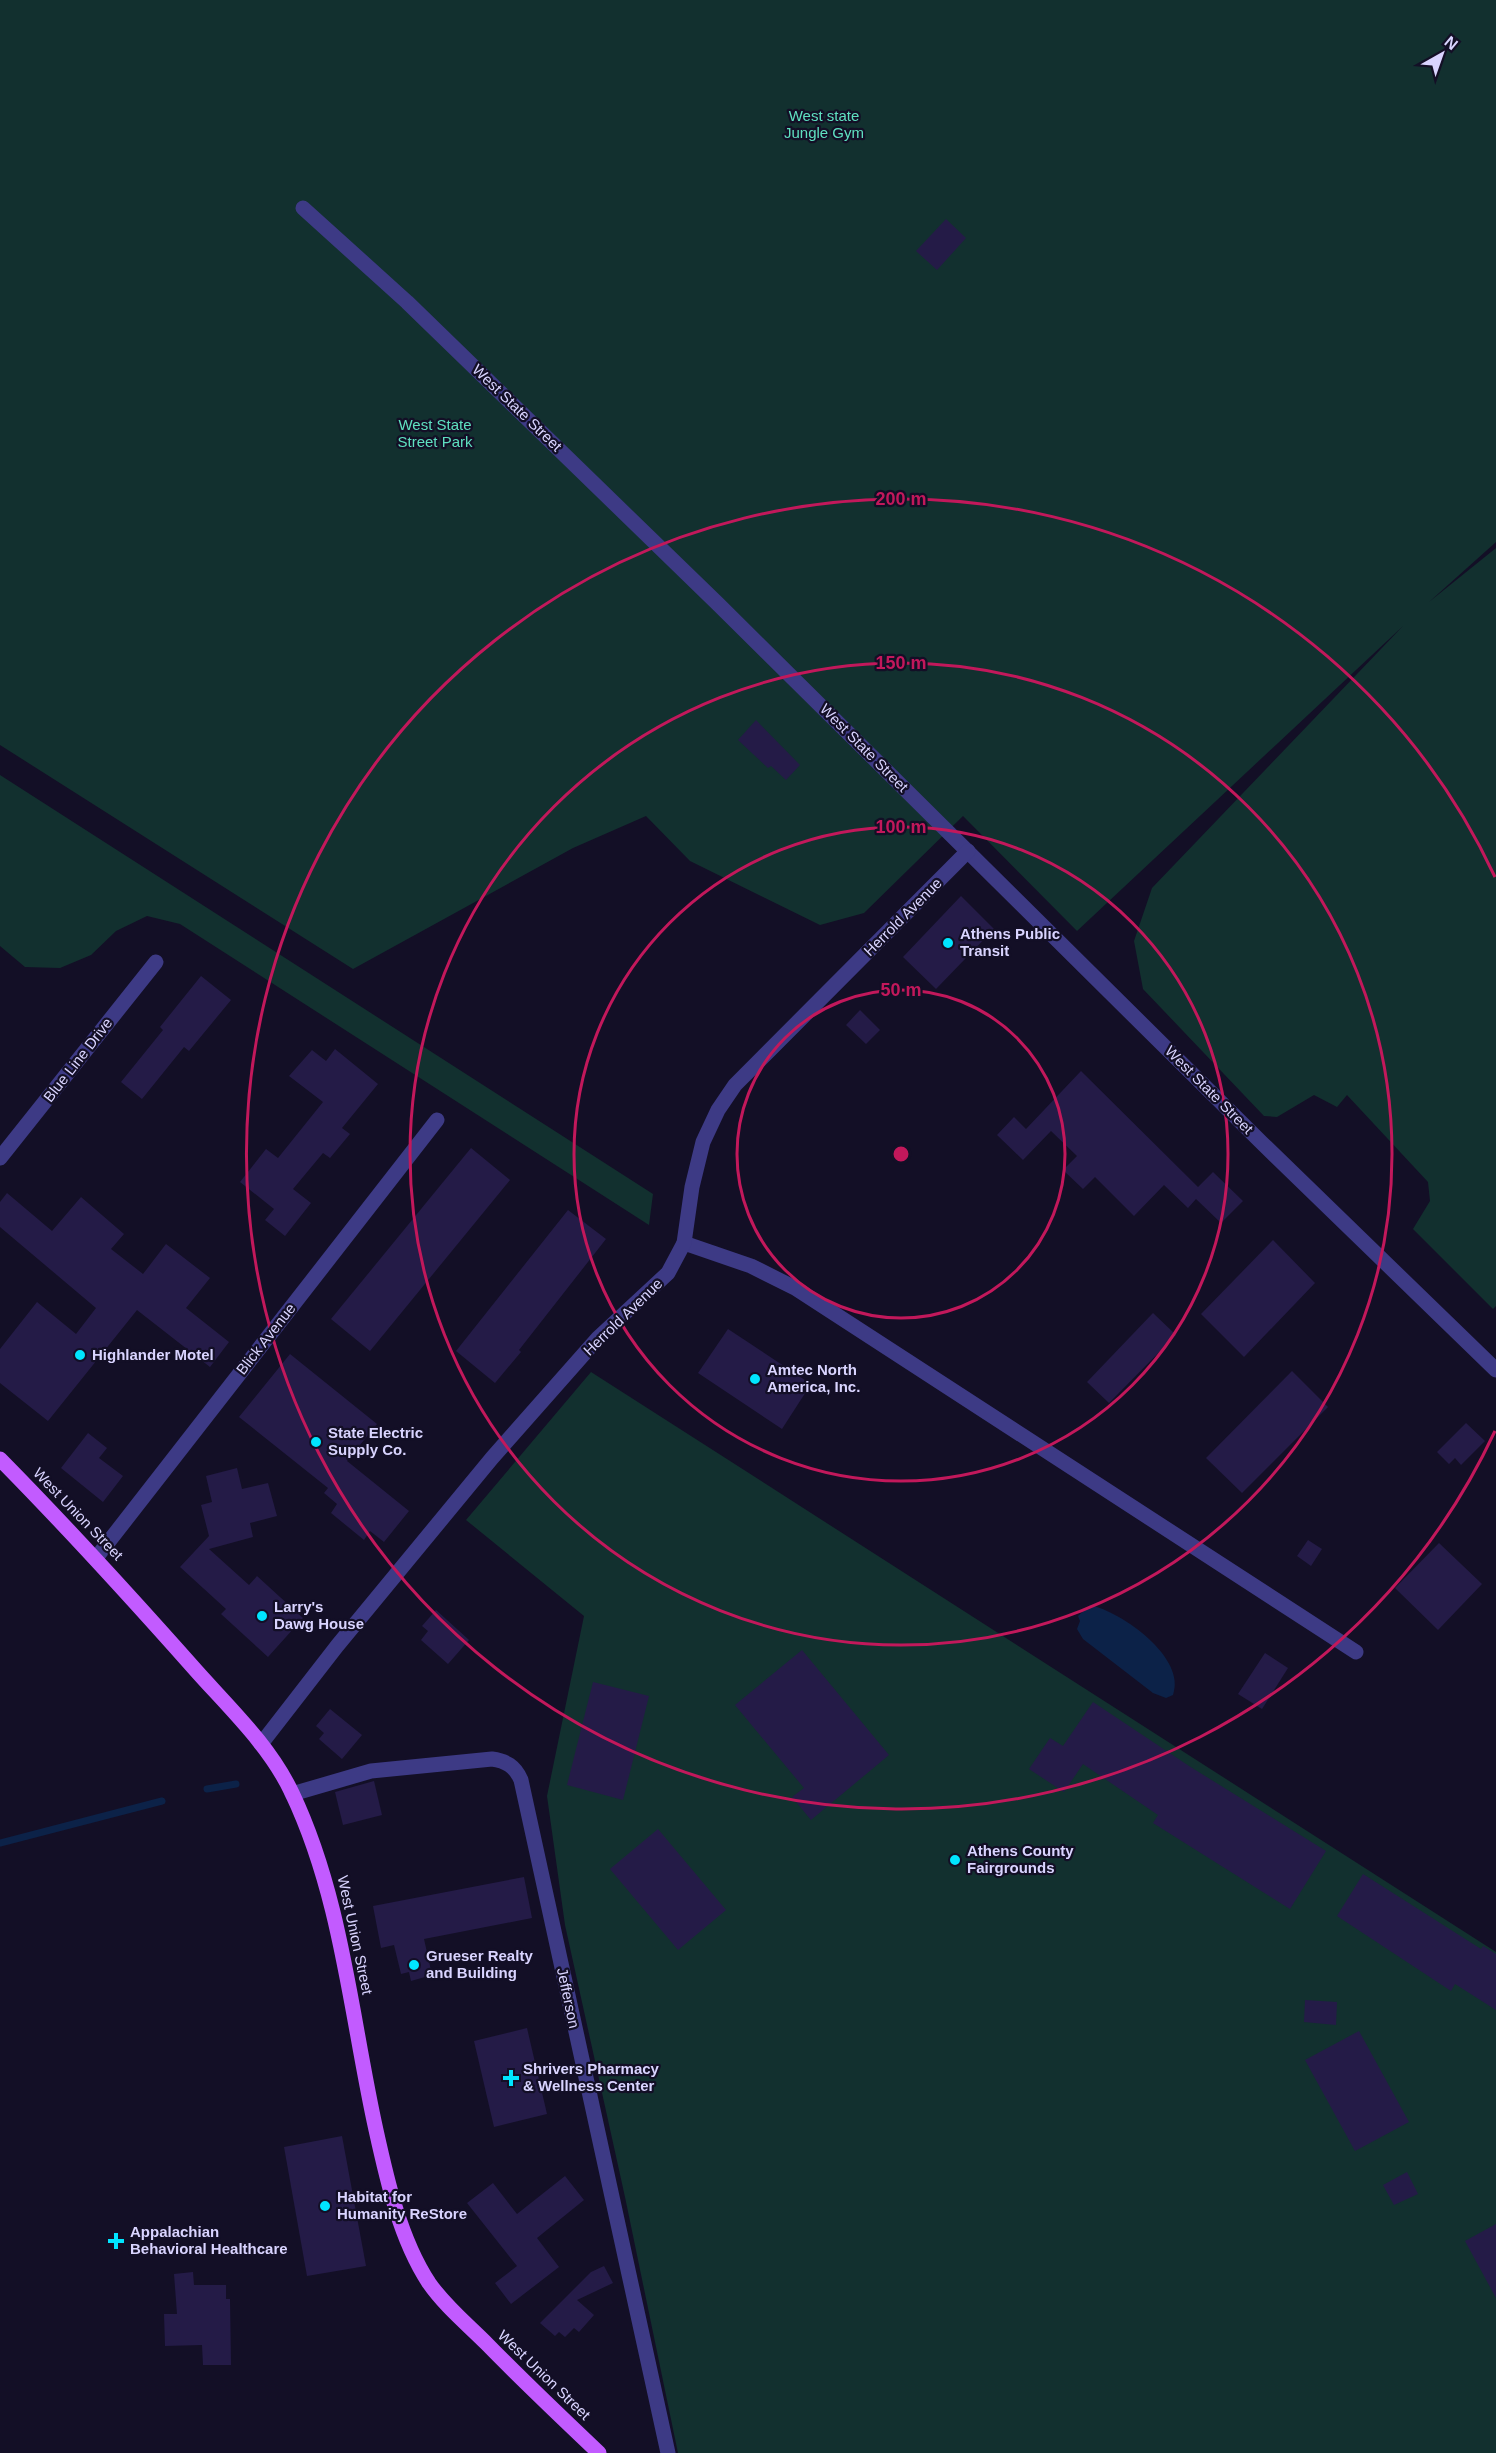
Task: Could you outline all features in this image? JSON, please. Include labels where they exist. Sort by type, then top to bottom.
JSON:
[{"type":"main road","name":"West Union Street","points":[[0,1459],[96,1558],[261,1744],[278,1767],[292,1794],[329,1895],[383,2163],[403,2229],[428,2281],[454,2312],[599,2453]]},
{"type":"street","name":"West State Street","points":[[303,208],[416,310],[718,604],[1496,1370]]},
{"type":"street","name":"Herrold Avenue","points":[[261,1744],[337,1646],[492,1458],[598,1338],[668,1273],[684,1243],[692,1187],[702,1142],[718,1110],[735,1085],[968,851]]},
{"type":"street","name":"Blue Line Drive","points":[[0,1158],[156,962]]},
{"type":"street","name":"Blick Avenue","points":[[96,1558],[437,1120]]},
{"type":"street","points":[[684,1243],[751,1266],[795,1288],[1356,1652]]},
{"type":"street","name":"Jefferson","points":[[292,1794],[371,1771],[402,1766],[492,1759],[502,1760],[518,1771],[668,2453]]},
{"type":"green space","name":"West State Street Park","points":[[0,0],[1496,0],[1496,542],[1429,602],[1496,548],[1496,1306],[1493,1309],[1413,1229],[1430,1201],[1428,1182],[1347,1095],[1337,1107],[1314,1095],[1277,1117],[1264,1116],[1143,989],[1134,941],[1152,888],[1403,626],[1077,931],[963,816],[864,913],[820,925],[690,861],[646,816],[573,848],[353,969],[0,745]]},
{"type":"green space","points":[[0,775],[653,1194],[649,1225],[180,924],[147,916],[116,931],[91,955],[60,968],[25,967],[0,946]]},
{"type":"green space","name":"Athens County Fairgrounds","points":[[591,1372],[1496,1952],[1496,2453],[678,2453],[565,1925],[547,1796],[584,1616],[466,1520]]},
{"type":"water","points":[[1090,1605],[1103,1609],[1134,1627],[1161,1652],[1170,1666],[1175,1681],[1173,1695],[1166,1698],[1153,1693],[1083,1639],[1077,1629],[1080,1621],[1078,1616]]},
{"type":"building","points":[[946,219],[966,238],[937,270],[916,251]]},
{"type":"building","points":[[756,720],[800,765],[786,780],[771,766],[768,768],[738,740]]},
{"type":"building","name":"Athens Public Transit","points":[[961,896],[994,929],[936,989],[903,957]]},
{"type":"building","points":[[201,976],[231,1000],[189,1051],[184,1047],[142,1099],[121,1082],[163,1030],[160,1027]]},
{"type":"building","points":[[860,1010],[880,1030],[866,1044],[846,1025]]},
{"type":"building","points":[[335,1049],[378,1084],[342,1128],[350,1134],[330,1158],[323,1153],[293,1189],[311,1203],[285,1236],[265,1220],[274,1209],[240,1182],[266,1149],[278,1158],[323,1102],[289,1076],[312,1050],[326,1061]]},
{"type":"building","points":[[1081,1071],[1198,1187],[1213,1172],[1243,1201],[1221,1223],[1196,1199],[1188,1208],[1164,1185],[1134,1216],[1095,1177],[1083,1189],[1063,1170],[1077,1156],[1051,1131],[1023,1160],[997,1135],[1014,1117],[1026,1129]]},
{"type":"building","points":[[471,1148],[510,1180],[370,1351],[331,1319]]},
{"type":"building","points":[[7,1193],[52,1231],[81,1197],[124,1234],[111,1249],[143,1274],[166,1244],[210,1278],[186,1308],[229,1342],[210,1367],[137,1310],[48,1421],[0,1383],[0,1349],[37,1302],[76,1334],[96,1308],[0,1227],[0,1202]]},
{"type":"building","points":[[568,1210],[606,1239],[495,1383],[456,1351]]},
{"type":"building","points":[[1273,1240],[1315,1283],[1244,1357],[1201,1314]]},
{"type":"building","points":[[1153,1313],[1176,1335],[1109,1403],[1087,1382]]},
{"type":"building","name":"Amtec North America, Inc.","points":[[728,1329],[811,1384],[782,1429],[698,1373]]},
{"type":"building","name":"State Electric Supply Co.","points":[[290,1354],[377,1424],[347,1461],[409,1511],[384,1542],[370,1531],[364,1540],[331,1513],[337,1504],[324,1493],[328,1488],[239,1417]]},
{"type":"building","points":[[1292,1371],[1328,1407],[1242,1493],[1206,1458]]},
{"type":"building","points":[[1466,1423],[1485,1441],[1461,1465],[1455,1458],[1449,1464],[1437,1452]]},
{"type":"building","points":[[88,1433],[107,1448],[99,1458],[123,1476],[103,1502],[61,1468]]},
{"type":"building","points":[[237,1468],[242,1489],[268,1483],[277,1516],[250,1523],[253,1537],[209,1549],[249,1585],[257,1576],[303,1618],[268,1657],[221,1614],[226,1609],[180,1567],[209,1536],[201,1505],[212,1502],[206,1476]]},
{"type":"building","points":[[1308,1540],[1322,1549],[1311,1566],[1297,1556]]},
{"type":"building","points":[[1439,1543],[1482,1584],[1438,1630],[1395,1588]]},
{"type":"building","points":[[436,1610],[469,1640],[448,1664],[421,1640],[428,1631],[422,1626]]},
{"type":"building","points":[[802,1650],[889,1755],[811,1820],[792,1797],[804,1788],[735,1705]]},
{"type":"building","points":[[1265,1653],[1288,1668],[1262,1709],[1238,1694]]},
{"type":"building","points":[[593,1682],[649,1696],[623,1800],[567,1785]]},
{"type":"building","points":[[1093,1702],[1189,1766],[1326,1851],[1290,1909],[1153,1823],[1158,1815],[1083,1764],[1064,1792],[1029,1769],[1050,1738],[1063,1746]]},
{"type":"building","points":[[330,1709],[362,1735],[342,1759],[319,1739],[324,1733],[316,1726]]},
{"type":"building","points":[[374,1781],[382,1815],[343,1825],[335,1792]]},
{"type":"building","points":[[658,1829],[726,1910],[678,1950],[610,1869]]},
{"type":"building","points":[[1363,1874],[1481,1949],[1483,1946],[1496,1954],[1496,2010],[1455,1984],[1451,1991],[1337,1916]]},
{"type":"building","points":[[524,1877],[532,1918],[424,1939],[432,1975],[411,1981],[409,1972],[401,1974],[394,1945],[381,1948],[373,1906]]},
{"type":"building","points":[[1305,2000],[1337,2002],[1336,2025],[1304,2022]]},
{"type":"building","name":"Shrivers Pharmacy & Wellness Center","points":[[527,2028],[547,2114],[494,2127],[474,2041]]},
{"type":"building","points":[[1359,2031],[1409,2122],[1355,2151],[1305,2060]]},
{"type":"building","name":"Habitat for Humanity ReStore","points":[[342,2136],[366,2266],[307,2276],[284,2147]]},
{"type":"building","points":[[1407,2172],[1418,2194],[1394,2205],[1383,2185]]},
{"type":"building","points":[[565,2176],[584,2200],[537,2238],[559,2267],[511,2304],[495,2283],[517,2266],[467,2203],[493,2183],[517,2214]]},
{"type":"building","points":[[1496,2224],[1496,2298],[1465,2241]]},
{"type":"building","points":[[604,2266],[613,2283],[577,2300],[594,2315],[579,2332],[574,2328],[565,2337],[559,2332],[555,2336],[540,2323],[591,2272]]},
{"type":"building","points":[[193,2272],[194,2285],[226,2285],[226,2299],[230,2299],[231,2365],[203,2365],[202,2345],[165,2346],[164,2314],[177,2314],[174,2274]]},
{"type":"waterway","points":[[207,1789],[236,1784]]},
{"type":"waterway","points":[[0,1843],[162,1801]]},
{"type":"place","name":"Athens Public Transit","points":[[948,943]]},
{"type":"place","name":"Highlander Motel","points":[[80,1355]]},
{"type":"place","name":"Amtec North America, Inc.","points":[[755,1379]]},
{"type":"place","name":"State Electric Supply Co.","points":[[316,1442]]},
{"type":"place","name":"Larry's Dawg House","points":[[262,1616]]},
{"type":"place","name":"Athens County Fairgrounds","points":[[955,1860]]},
{"type":"place","name":"Grueser Realty and Building","points":[[414,1965]]},
{"type":"place","name":"Shrivers Pharmacy & Wellness Center","points":[[511,2078]]},
{"type":"place","name":"Habitat for Humanity ReStore","points":[[325,2206]]},
{"type":"place","name":"Appalachian Behavioral Healthcare","points":[[116,2241]]},
{"type":"park label","name":"West state Jungle Gym","points":[[824,124]]}]
